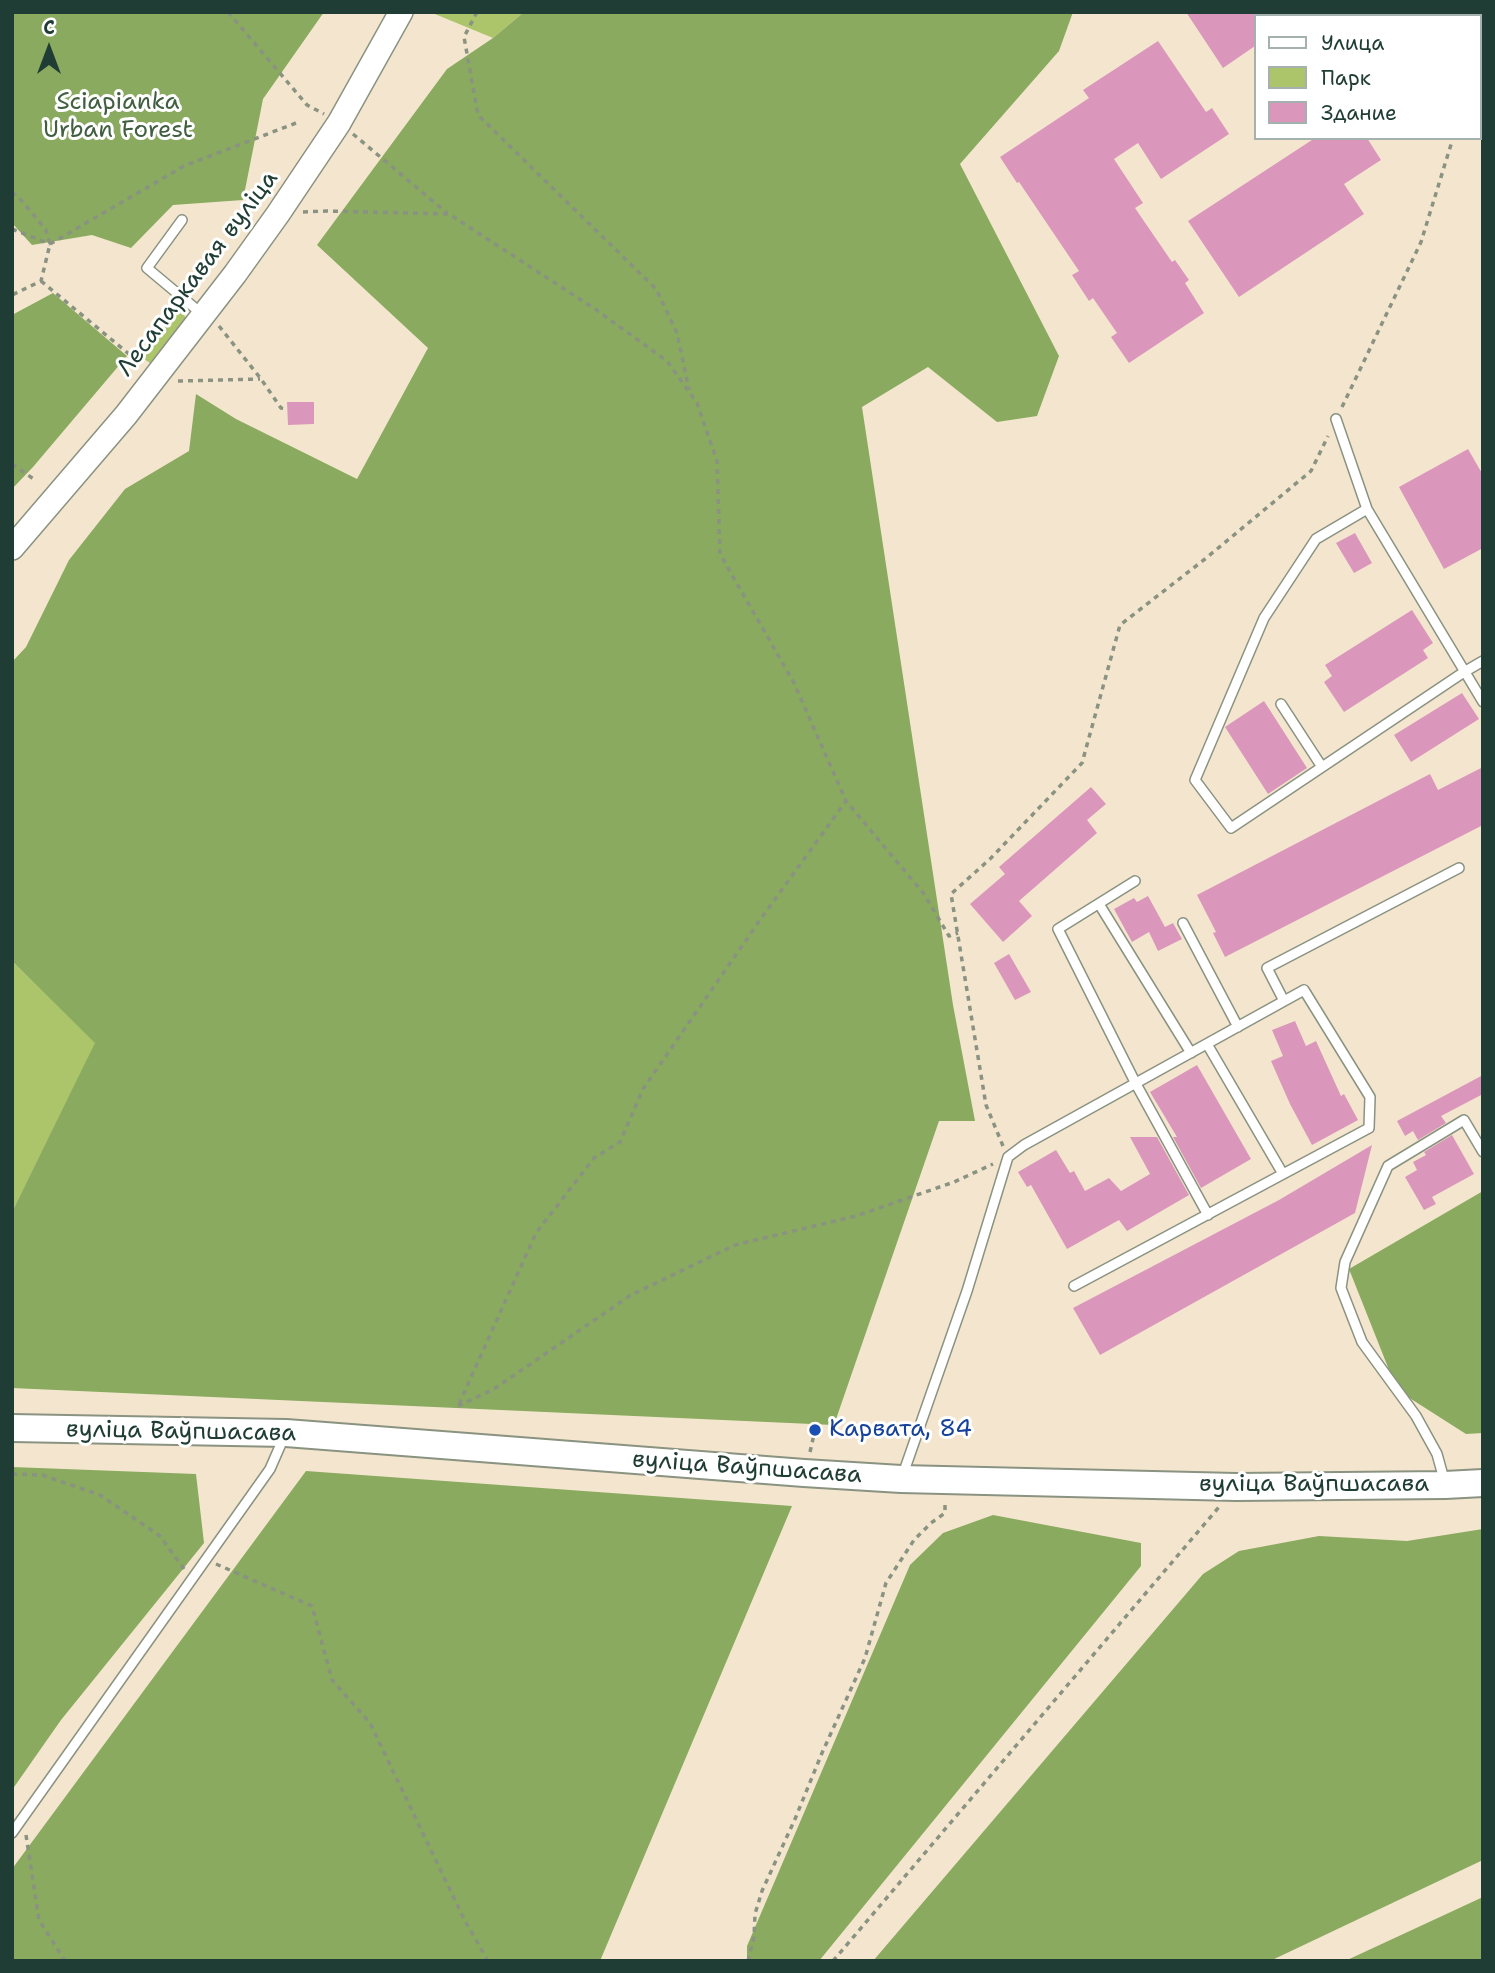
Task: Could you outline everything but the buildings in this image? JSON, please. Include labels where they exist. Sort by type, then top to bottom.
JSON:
[{"type":"main road","name":"вуліца Ваўпшасава","points":[[12,1428],[286,1433],[901,1479],[1237,1487],[1483,1483]]},
{"type":"street","name":"Лесапаркавая вуліца","points":[[12,548],[211,321],[339,123],[401,12]]},
{"type":"lane","points":[[182,220],[147,268],[211,321]]},
{"type":"lane","points":[[1336,419],[1367,509],[1483,702]]},
{"type":"lane","points":[[1367,509],[1316,539],[1264,618],[1195,780],[1231,828],[1483,661]]},
{"type":"lane","points":[[1281,704],[1322,767]]},
{"type":"lane","points":[[1284,1001],[1267,968],[1460,868]]},
{"type":"lane","points":[[1135,881],[1058,929],[1136,1084],[1208,1214]]},
{"type":"lane","points":[[1099,904],[1191,1053]]},
{"type":"lane","points":[[1183,923],[1238,1027]]},
{"type":"lane","points":[[901,1479],[967,1291],[1008,1157],[1024,1145],[1304,990],[1370,1097],[1369,1128],[1074,1286]]},
{"type":"lane","points":[[1208,1044],[1283,1174]]},
{"type":"lane","points":[[1445,1485],[1437,1454],[1416,1416],[1362,1342],[1340,1288],[1345,1262],[1388,1166],[1464,1120],[1483,1152]]},
{"type":"lane","points":[[12,1833],[270,1469],[286,1433]]},
{"type":"path","points":[[228,12],[307,105],[339,123],[449,214],[595,309],[667,361],[697,403],[718,461],[720,554],[794,683],[846,801],[924,894],[949,936],[958,933]]},
{"type":"path","points":[[232,17],[239,12]]},
{"type":"path","points":[[477,12],[464,37],[478,115],[656,289],[677,333],[690,392]]},
{"type":"path","points":[[50,244],[184,166],[296,123]]},
{"type":"path","points":[[846,801],[643,1088],[620,1142],[594,1158],[536,1233],[458,1406],[494,1389],[631,1295],[735,1245],[856,1216],[954,1182],[1008,1157],[986,1105],[951,894],[991,858],[1082,763],[1120,625],[1311,471],[1421,242],[1451,140]]},
{"type":"path","points":[[12,192],[46,230],[50,244],[41,281]]},
{"type":"path","points":[[278,214],[327,211],[449,214]]},
{"type":"path","points":[[12,229],[50,244]]},
{"type":"path","points":[[12,295],[41,281]]},
{"type":"path","points":[[41,281],[134,358]]},
{"type":"path","points":[[211,321],[261,379],[281,408],[287,409]]},
{"type":"path","points":[[178,382],[261,379]]},
{"type":"path","points":[[12,464],[35,480]]},
{"type":"path","points":[[12,1474],[42,1475],[100,1495],[160,1536],[191,1579]]},
{"type":"path","points":[[833,1961],[1237,1487]]},
{"type":"path","points":[[748,1961],[754,1937],[755,1914],[762,1891],[865,1658],[886,1583],[914,1540],[945,1513],[944,1497]]},
{"type":"path","points":[[206,1560],[312,1606],[332,1680],[370,1723],[464,1919],[488,1961]]},
{"type":"path","points":[[23,1818],[39,1920],[65,1961]]},
{"type":"green space","name":"Sciapianka Urban Forest","points":[[12,12],[324,12],[263,99],[243,200],[173,205],[131,248],[92,235],[32,245],[12,223]]},
{"type":"green space","points":[[430,12],[524,12],[493,38]]},
{"type":"green space","points":[[524,12],[1073,12],[1059,51],[960,164],[1059,356],[1037,416],[997,422],[928,367],[862,407],[953,1005],[975,1121],[939,1121],[834,1425],[12,1388],[12,1212],[95,1043],[12,961],[12,662],[26,647],[69,560],[125,489],[189,451],[196,394],[236,419],[357,479],[428,348],[317,245],[447,69],[493,38]]},
{"type":"green space","points":[[53,293],[127,356],[12,489],[12,315]]},
{"type":"green space","points":[[181,307],[185,324],[153,365],[141,357]]},
{"type":"green space","points":[[12,961],[96,1043],[12,1212]]},
{"type":"green space","points":[[1483,1191],[1483,1433],[1466,1434],[1397,1390],[1349,1269]]},
{"type":"green space","points":[[12,1467],[196,1474],[204,1543],[61,1720],[12,1790]]},
{"type":"green space","points":[[306,1471],[792,1506],[600,1961],[12,1961],[12,1869]]},
{"type":"green space","points":[[993,1515],[1141,1543],[1141,1566],[819,1961],[747,1961],[747,1946],[910,1565],[943,1533]]},
{"type":"green space","points":[[1483,1529],[1483,1860],[1270,1961],[873,1961],[1203,1574],[1239,1551],[1319,1536],[1407,1541]]},
{"type":"green space","points":[[1483,1897],[1483,1961],[1345,1961]]},
{"type":"place","name":"Карвата, 84","points":[[815,1430]]}]
